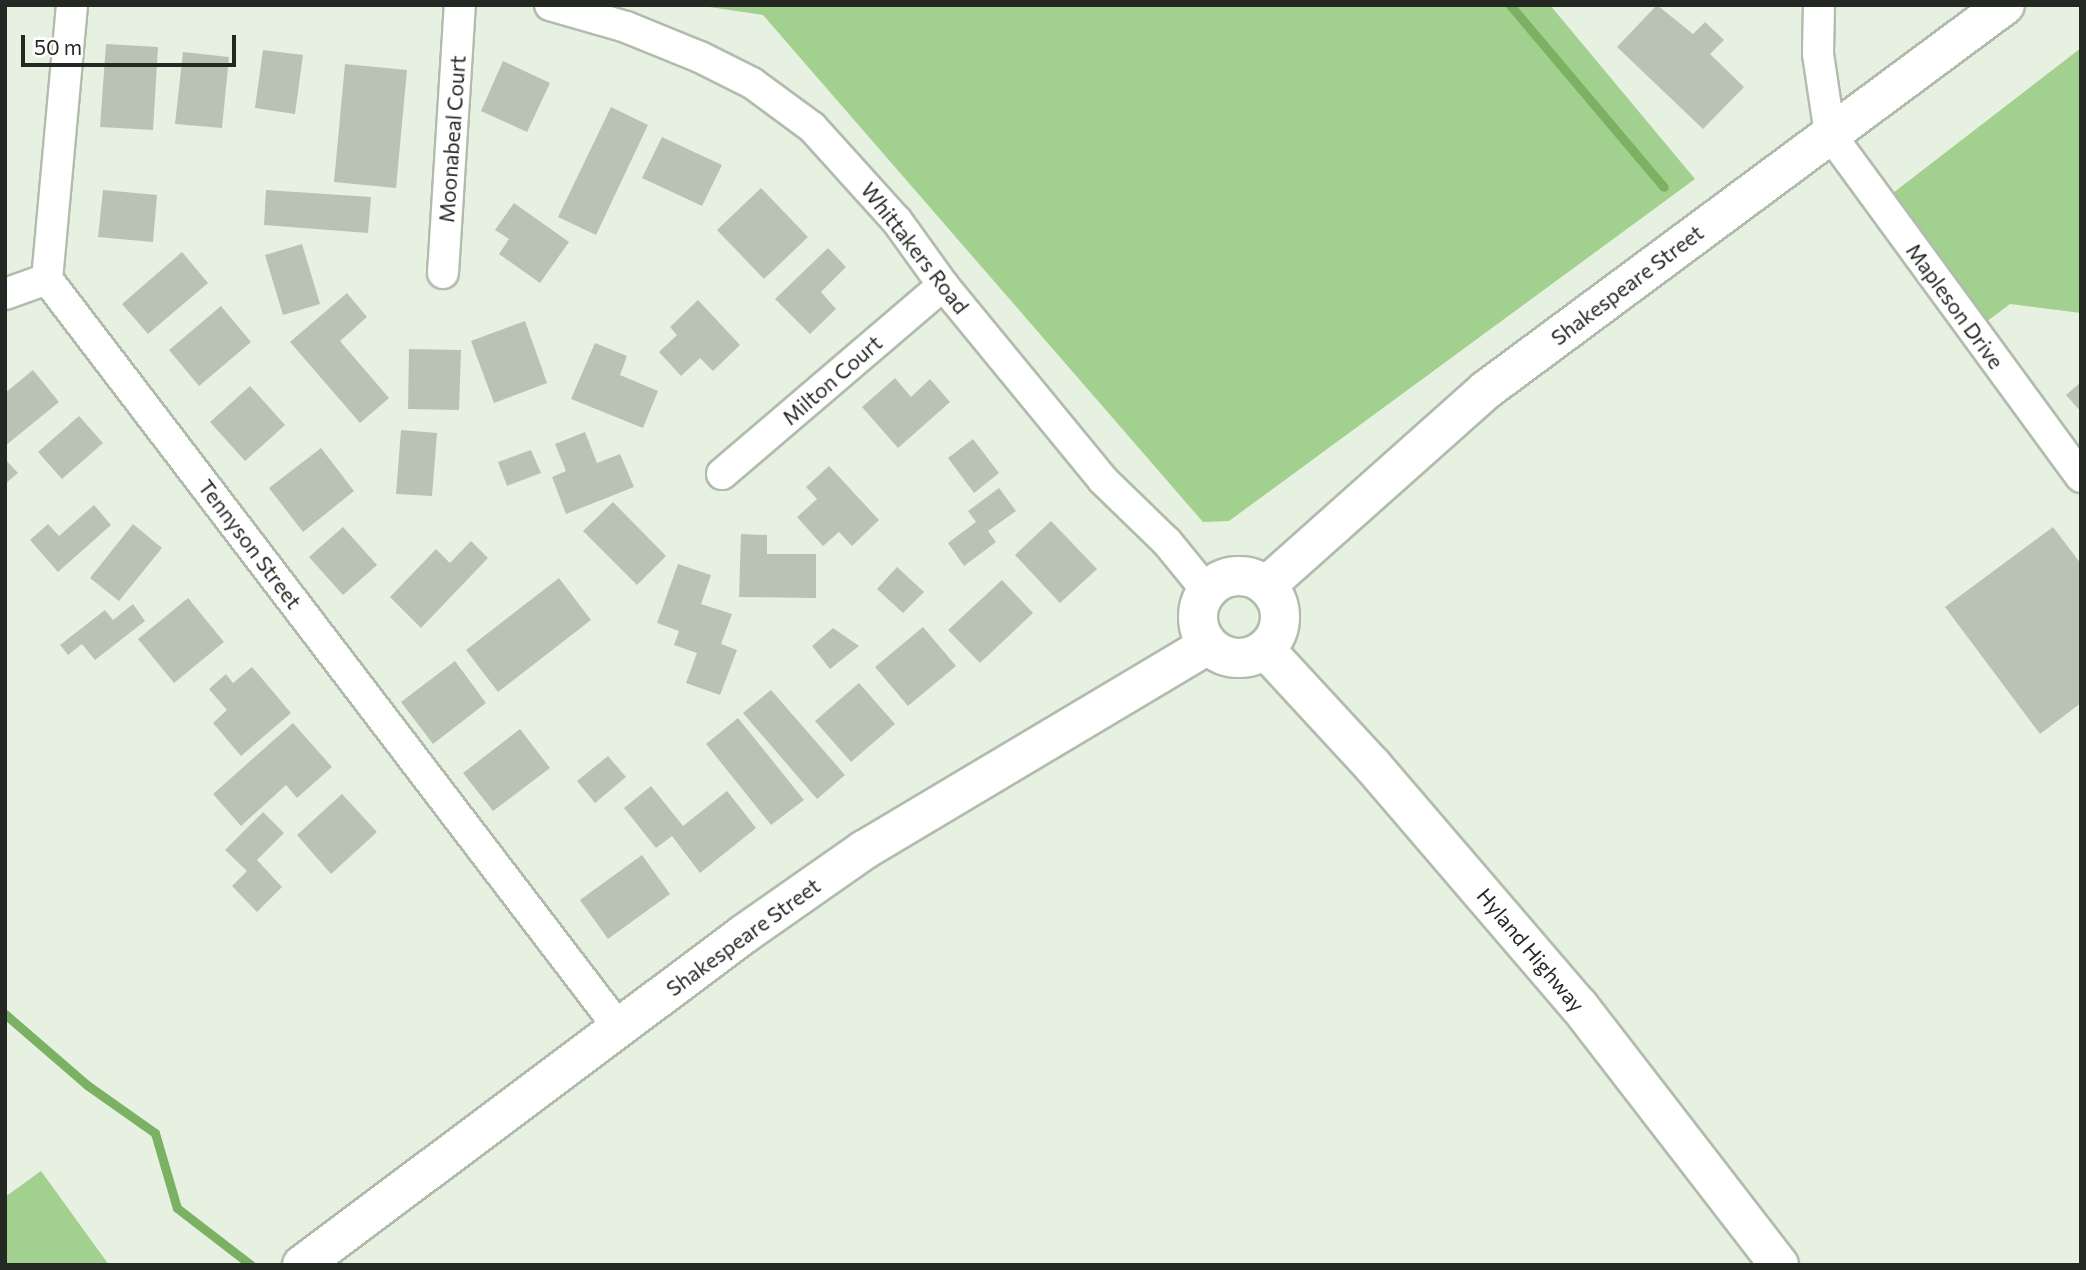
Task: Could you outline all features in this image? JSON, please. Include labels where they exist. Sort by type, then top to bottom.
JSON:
[{"type":"main road","name":"Shakespeare Street","points":[[1266,586],[1486,390],[2005,5]]},
{"type":"main road","points":[[1229,577],[1255,579],[1266,586],[1275,596],[1280,623],[1265,649],[1235,659],[1208,645],[1197,618],[1206,591],[1229,577]]},
{"type":"main road","name":"Shakespeare Street","points":[[302,1265],[619,1028],[864,850],[1208,645]]},
{"type":"main road","name":"Hyland Highway","points":[[1265,649],[1373,766],[1579,1006],[1779,1265]]},
{"type":"street","points":[[5,294],[47,279],[72,5]]},
{"type":"street","name":"Moonabeal Court","points":[[443,273],[460,5]]},
{"type":"street","name":"Whittakers Road","points":[[550,5],[626,27],[752,83],[812,127],[897,220],[943,285],[1103,480],[1167,542],[1206,591]]},
{"type":"street","points":[[1819,5],[1818,54],[1830,134]]},
{"type":"street","name":"Mapleson Drive","points":[[1830,134],[2081,477]]},
{"type":"street","name":"Tennyson Street","points":[[47,279],[619,1028]]},
{"type":"street","name":"Milton Court","points":[[722,474],[943,285]]},
{"type":"green space","points":[[696,5],[1550,5],[1695,179],[1229,521],[1203,522],[763,15]]},
{"type":"green space","points":[[2081,48],[2081,313],[2010,304],[1974,331],[1880,203]]},
{"type":"green space","points":[[41,1171],[109,1265],[5,1265],[5,1197]]},
{"type":"building","points":[[1657,5],[1693,34],[1705,22],[1724,40],[1710,54],[1744,87],[1703,129],[1617,47]]},
{"type":"building","points":[[106,44],[158,47],[153,130],[100,127]]},
{"type":"building","points":[[263,50],[303,55],[295,114],[255,108]]},
{"type":"building","points":[[183,52],[229,57],[222,128],[175,124]]},
{"type":"building","points":[[503,61],[550,83],[527,132],[481,111]]},
{"type":"building","points":[[345,64],[407,70],[396,188],[334,182]]},
{"type":"building","points":[[611,107],[648,125],[596,235],[558,217]]},
{"type":"building","points":[[662,137],[722,165],[702,206],[642,178]]},
{"type":"building","points":[[761,188],[808,237],[764,279],[717,230]]},
{"type":"building","points":[[103,190],[157,195],[153,242],[98,237]]},
{"type":"building","points":[[266,190],[371,197],[368,233],[264,225]]},
{"type":"building","points":[[514,203],[569,242],[540,283],[499,254],[509,239],[495,230]]},
{"type":"building","points":[[302,244],[320,304],[283,315],[265,255]]},
{"type":"building","points":[[828,248],[846,267],[821,292],[836,309],[810,334],[775,299]]},
{"type":"building","points":[[182,252],[208,283],[148,334],[122,304]]},
{"type":"building","points":[[347,293],[367,317],[340,341],[389,398],[360,423],[290,342]]},
{"type":"building","points":[[698,300],[740,345],[713,371],[700,358],[681,376],[659,352],[677,335],[670,327]]},
{"type":"building","points":[[221,306],[251,342],[199,386],[169,350]]},
{"type":"building","points":[[525,321],[547,383],[494,403],[471,341]]},
{"type":"building","points":[[595,343],[627,356],[620,375],[658,391],[643,428],[571,399]]},
{"type":"building","points":[[409,349],[461,350],[459,410],[408,409]]},
{"type":"building","points":[[33,370],[59,402],[5,446],[5,393]]},
{"type":"building","points":[[895,378],[911,397],[930,379],[950,402],[898,448],[862,407]]},
{"type":"building","points":[[2081,382],[2081,412],[2066,395]]},
{"type":"building","points":[[250,386],[285,425],[245,461],[210,422]]},
{"type":"building","points":[[79,416],[103,443],[62,479],[38,452]]},
{"type":"building","points":[[401,430],[437,433],[432,496],[396,494]]},
{"type":"building","points":[[585,432],[597,463],[620,454],[634,487],[566,514],[552,477],[566,471],[555,444]]},
{"type":"building","points":[[973,439],[999,473],[974,493],[948,458]]},
{"type":"building","points":[[321,448],[354,491],[303,532],[269,488]]},
{"type":"building","points":[[531,450],[541,473],[507,486],[498,462]]},
{"type":"building","points":[[5,459],[18,473],[5,484]]},
{"type":"building","points":[[829,466],[879,520],[852,546],[839,532],[823,546],[797,517],[817,499],[806,487]]},
{"type":"building","points":[[999,488],[1016,511],[988,531],[996,542],[964,566],[948,543],[976,522],[968,511]]},
{"type":"building","points":[[613,502],[666,556],[637,585],[583,531]]},
{"type":"building","points":[[94,505],[111,525],[58,572],[30,540],[48,524],[59,536]]},
{"type":"building","points":[[1051,521],[1097,569],[1060,603],[1015,555]]},
{"type":"building","points":[[133,524],[162,548],[119,601],[90,578]]},
{"type":"building","points":[[343,527],[377,565],[343,595],[309,557]]},
{"type":"building","points":[[2053,527],[2081,564],[2081,703],[2040,734],[1945,607]]},
{"type":"building","points":[[741,534],[767,535],[767,554],[816,554],[816,598],[739,597]]},
{"type":"building","points":[[471,541],[488,558],[421,628],[390,597],[436,549],[450,563]]},
{"type":"building","points":[[678,564],[711,575],[701,604],[732,614],[721,644],[737,650],[720,695],[686,683],[697,653],[674,645],[679,631],[657,623]]},
{"type":"building","points":[[897,567],[924,592],[903,613],[877,589]]},
{"type":"building","points":[[559,578],[591,620],[498,692],[466,650]]},
{"type":"building","points":[[1002,580],[1033,613],[980,663],[948,630]]},
{"type":"building","points":[[188,598],[224,642],[174,683],[138,639]]},
{"type":"building","points":[[133,604],[145,621],[95,660],[82,644],[68,655],[60,645],[105,610],[113,620]]},
{"type":"building","points":[[923,627],[956,666],[908,706],[875,667]]},
{"type":"building","points":[[833,628],[859,646],[830,669],[812,646]]},
{"type":"building","points":[[455,661],[486,703],[433,744],[401,702]]},
{"type":"building","points":[[252,667],[291,713],[241,756],[213,723],[227,710],[209,689],[226,674],[233,683]]},
{"type":"building","points":[[859,683],[895,724],[851,762],[815,721]]},
{"type":"building","points":[[771,690],[845,775],[817,799],[743,713]]},
{"type":"building","points":[[738,718],[804,800],[771,825],[706,744]]},
{"type":"building","points":[[293,723],[332,767],[297,798],[286,785],[241,826],[213,794]]},
{"type":"building","points":[[520,729],[550,768],[493,811],[463,773]]},
{"type":"building","points":[[608,756],[626,777],[595,803],[577,781]]},
{"type":"building","points":[[651,786],[683,826],[727,791],[756,828],[700,873],[672,836],[656,848],[624,808]]},
{"type":"building","points":[[342,794],[377,832],[331,874],[297,835]]},
{"type":"building","points":[[263,812],[284,833],[257,860],[282,887],[257,912],[232,886],[247,871],[225,850]]},
{"type":"building","points":[[642,855],[670,894],[608,939],[580,900]]},
{"type":"waterway","points":[[1510,5],[1664,187]]},
{"type":"waterway","points":[[5,1014],[87,1085],[155,1133],[177,1208],[251,1265]]}]
